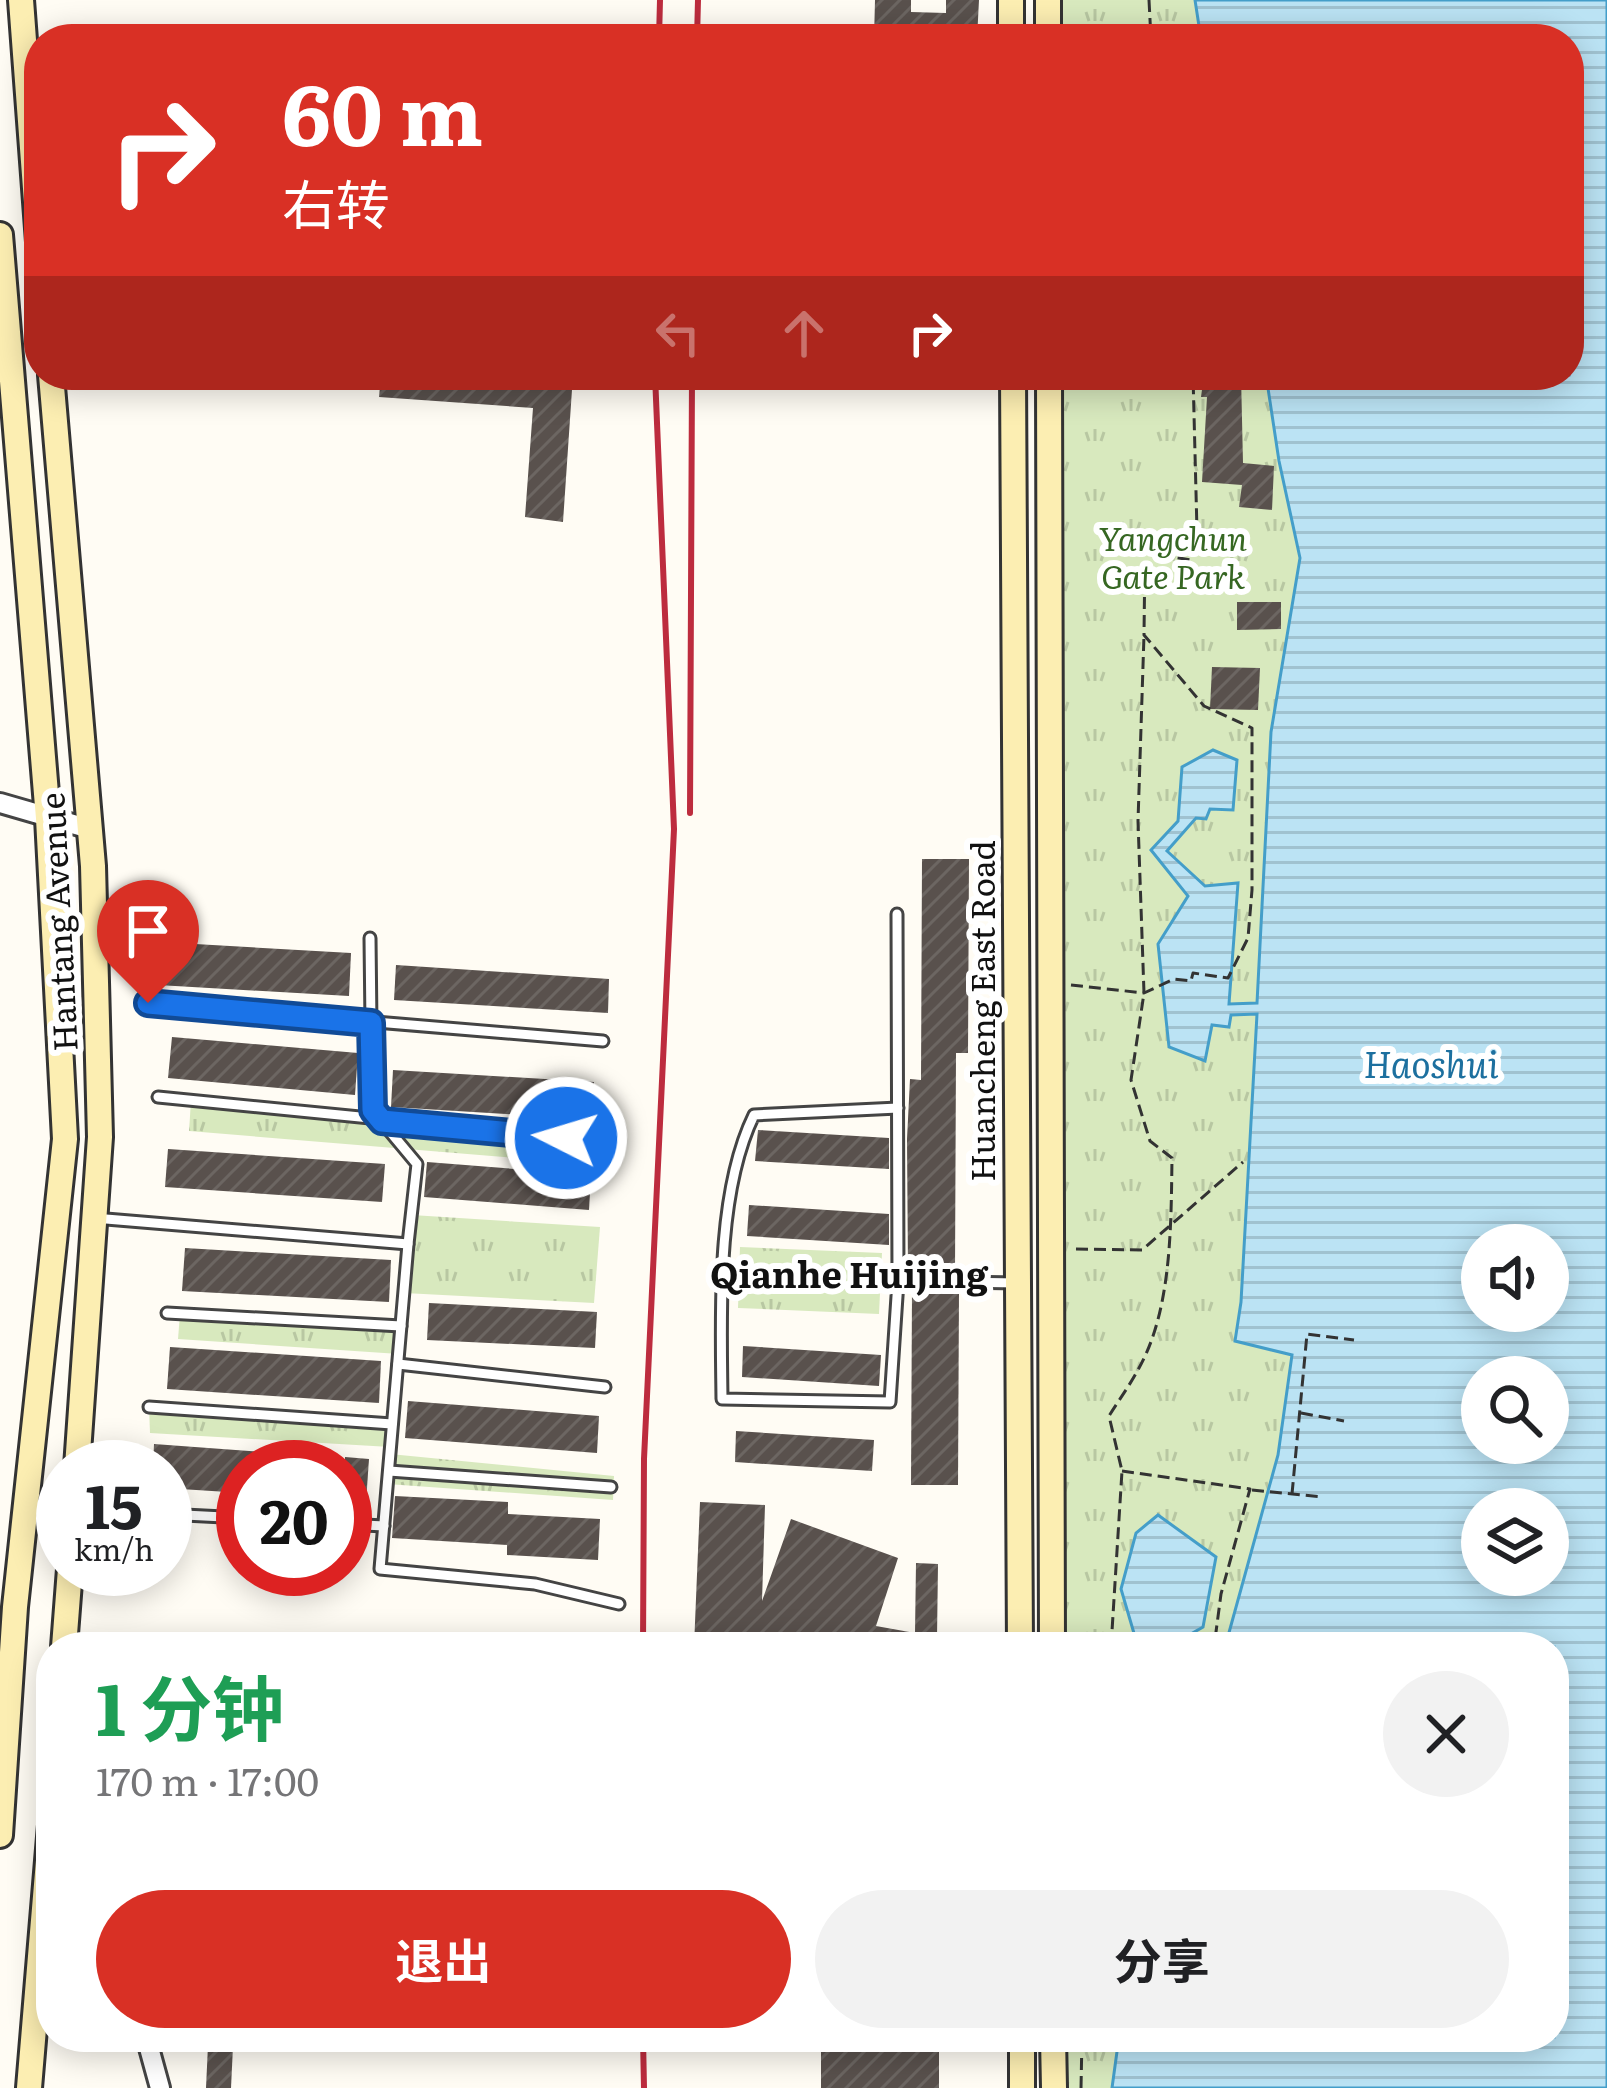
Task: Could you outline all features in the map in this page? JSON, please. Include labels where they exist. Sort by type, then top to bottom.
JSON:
[{"type":"main road","points":[[20,0],[24,42]]},
{"type":"main road","name":"Hantang Avenue","points":[[0,236],[48,818],[65,1139],[15,1607],[0,1835]]},
{"type":"main road","name":"Hantang Avenue","points":[[52,390],[90,830],[100,1137],[79,1440]]},
{"type":"main road","name":"Huancheng East Road","points":[[1013,390],[1020,1632]]},
{"type":"main road","name":"Huancheng East Road","points":[[1048,390],[1052,1632]]},
{"type":"main road","points":[[65,1632],[68,1596]]},
{"type":"main road","points":[[29,2088],[36,2006]]},
{"type":"main road","points":[[1022,2052],[1022,2088]]},
{"type":"main road","points":[[1053,2052],[1054,2088]]},
{"type":"street","points":[[0,803],[90,830]]},
{"type":"street","points":[[150,2052],[160,2088]]},
{"type":"lane","points":[[897,914],[898,1108],[898,1281],[890,1402],[722,1399],[721,1283],[738,1148],[754,1114],[898,1108]]},
{"type":"lane","points":[[370,938],[373,1110],[417,1164],[380,1569],[535,1584],[619,1604]]},
{"type":"lane","points":[[148,1003],[602,1041]]},
{"type":"lane","points":[[158,1097],[612,1142]]},
{"type":"lane","points":[[94,1218],[408,1244]]},
{"type":"lane","points":[[898,1281],[1018,1283]]},
{"type":"lane","points":[[167,1313],[401,1326]]},
{"type":"lane","points":[[398,1364],[605,1388]]},
{"type":"lane","points":[[149,1407],[392,1424]]},
{"type":"lane","points":[[388,1471],[610,1487]]},
{"type":"lane","points":[[372,1525],[383,1526]]},
{"type":"path","points":[[1112,1632],[1122,1472],[1109,1415],[1142,1364],[1168,1275],[1171,1224],[1172,1158],[1150,1142],[1132,1080],[1144,993],[1138,821],[1144,552],[1191,560],[1197,531],[1193,390]]},
{"type":"path","points":[[1050,983],[1144,993],[1174,979],[1192,981],[1192,973],[1228,978],[1248,938],[1252,728],[1204,706],[1144,635]]},
{"type":"path","points":[[1050,1249],[1142,1250],[1243,1162]]},
{"type":"path","points":[[1292,1494],[1307,1334],[1354,1340]]},
{"type":"path","points":[[1300,1413],[1344,1421]]},
{"type":"path","points":[[1122,1472],[1323,1497]]},
{"type":"path","points":[[1216,1632],[1221,1594],[1250,1490]]},
{"type":"path","points":[[1081,2088],[1082,2052]]},
{"type":"green space","points":[[1048,0],[1195,0],[1199,24],[1048,24]]},
{"type":"green space","name":"Yangchun Gate Park","points":[[1049,390],[1268,390],[1300,558],[1271,732],[1241,1302],[1235,1340],[1292,1355],[1278,1455],[1229,1632],[1052,1632]]},
{"type":"green space","points":[[191,1101],[612,1142],[612,1166],[189,1131]]},
{"type":"green space","points":[[412,1215],[600,1227],[594,1303],[404,1293]]},
{"type":"green space","points":[[740,1247],[882,1253],[879,1314],[738,1308]]},
{"type":"green space","points":[[180,1314],[401,1326],[399,1354],[178,1339]]},
{"type":"green space","points":[[149,1407],[392,1424],[390,1447],[372,1446],[372,1440],[150,1433]]},
{"type":"green space","points":[[390,1454],[614,1476],[613,1500],[387,1484]]},
{"type":"green space","points":[[1053,2052],[1117,2052],[1112,2088],[1054,2088]]},
{"type":"water","name":"Haoshui","points":[[1195,0],[1607,0],[1607,2088],[1112,2088],[1117,2052],[1569,2052],[1569,1632],[1229,1632],[1278,1455],[1292,1355],[1235,1341],[1257,1014],[1231,1015],[1229,1027],[1212,1025],[1205,1061],[1169,1047],[1158,944],[1188,896],[1151,850],[1178,821],[1182,767],[1213,750],[1237,760],[1233,810],[1210,809],[1206,819],[1196,818],[1167,851],[1205,886],[1238,883],[1229,1004],[1257,1003],[1271,732],[1300,558],[1268,390],[1584,390],[1584,24],[1199,24]]},
{"type":"water","points":[[1158,1515],[1216,1557],[1203,1627],[1194,1632],[1134,1632],[1121,1589],[1136,1533]]},
{"type":"building","points":[[875,0],[911,0],[911,12],[946,13],[946,0],[979,0],[978,24],[874,24]]},
{"type":"building","points":[[380,390],[572,390],[563,522],[525,517],[533,408],[379,397]]},
{"type":"building","points":[[1202,390],[1241,390],[1243,463],[1274,466],[1272,510],[1239,507],[1242,485],[1202,482],[1207,397],[1201,397]]},
{"type":"building","points":[[1237,602],[1281,602],[1281,629],[1237,630]]},
{"type":"building","points":[[1212,667],[1260,668],[1258,710],[1210,709]]},
{"type":"building","points":[[922,859],[969,859],[968,1053],[956,1053],[955,1273],[908,1272],[910,1079],[921,1080]]},
{"type":"building","points":[[143,941],[351,953],[349,996],[141,984]]},
{"type":"building","points":[[396,965],[609,979],[608,1013],[394,1000]]},
{"type":"building","points":[[172,1037],[358,1053],[355,1095],[168,1078]]},
{"type":"building","points":[[393,1070],[594,1082],[591,1119],[391,1107]]},
{"type":"building","points":[[758,1130],[889,1138],[889,1169],[755,1161]]},
{"type":"building","points":[[168,1149],[385,1164],[382,1202],[165,1187]]},
{"type":"building","points":[[427,1162],[591,1175],[589,1210],[424,1197]]},
{"type":"building","points":[[749,1205],[889,1214],[889,1245],[747,1236]]},
{"type":"building","points":[[185,1248],[391,1260],[389,1302],[182,1291]]},
{"type":"building","points":[[912,1290],[959,1291],[958,1485],[911,1485]]},
{"type":"building","points":[[429,1303],[597,1312],[595,1348],[427,1340]]},
{"type":"building","points":[[743,1346],[881,1355],[879,1386],[742,1377]]},
{"type":"building","points":[[170,1347],[381,1361],[379,1403],[167,1389]]},
{"type":"building","points":[[408,1401],[599,1416],[597,1453],[405,1438]]},
{"type":"building","points":[[736,1431],[874,1440],[872,1471],[735,1462]]},
{"type":"building","points":[[192,1447],[216,1449],[216,1491],[192,1490]]},
{"type":"building","points":[[395,1496],[508,1502],[508,1514],[600,1519],[598,1560],[507,1555],[507,1545],[392,1538]]},
{"type":"building","points":[[700,1502],[765,1505],[762,1601],[791,1519],[898,1558],[876,1626],[909,1632],[695,1632]]},
{"type":"building","points":[[916,1563],[938,1564],[937,1632],[915,1632]]},
{"type":"building","points":[[208,2052],[233,2052],[231,2088],[206,2088]]},
{"type":"building","points":[[821,2052],[939,2052],[939,2088],[821,2088]]},
{"type":"railway","points":[[659,24],[660,0]]},
{"type":"railway","points":[[697,24],[698,0]]},
{"type":"railway","points":[[643,1632],[644,1459],[674,829],[656,390]]},
{"type":"railway","points":[[690,813],[692,390]]},
{"type":"railway","points":[[643,2052],[644,2088]]},
{"type":"district","name":"Qianhe Huijing","points":[[849,1275]]},
{"type":"route","points":[[148,1003],[371,1023],[373,1110],[382,1121],[566,1138]]}]
